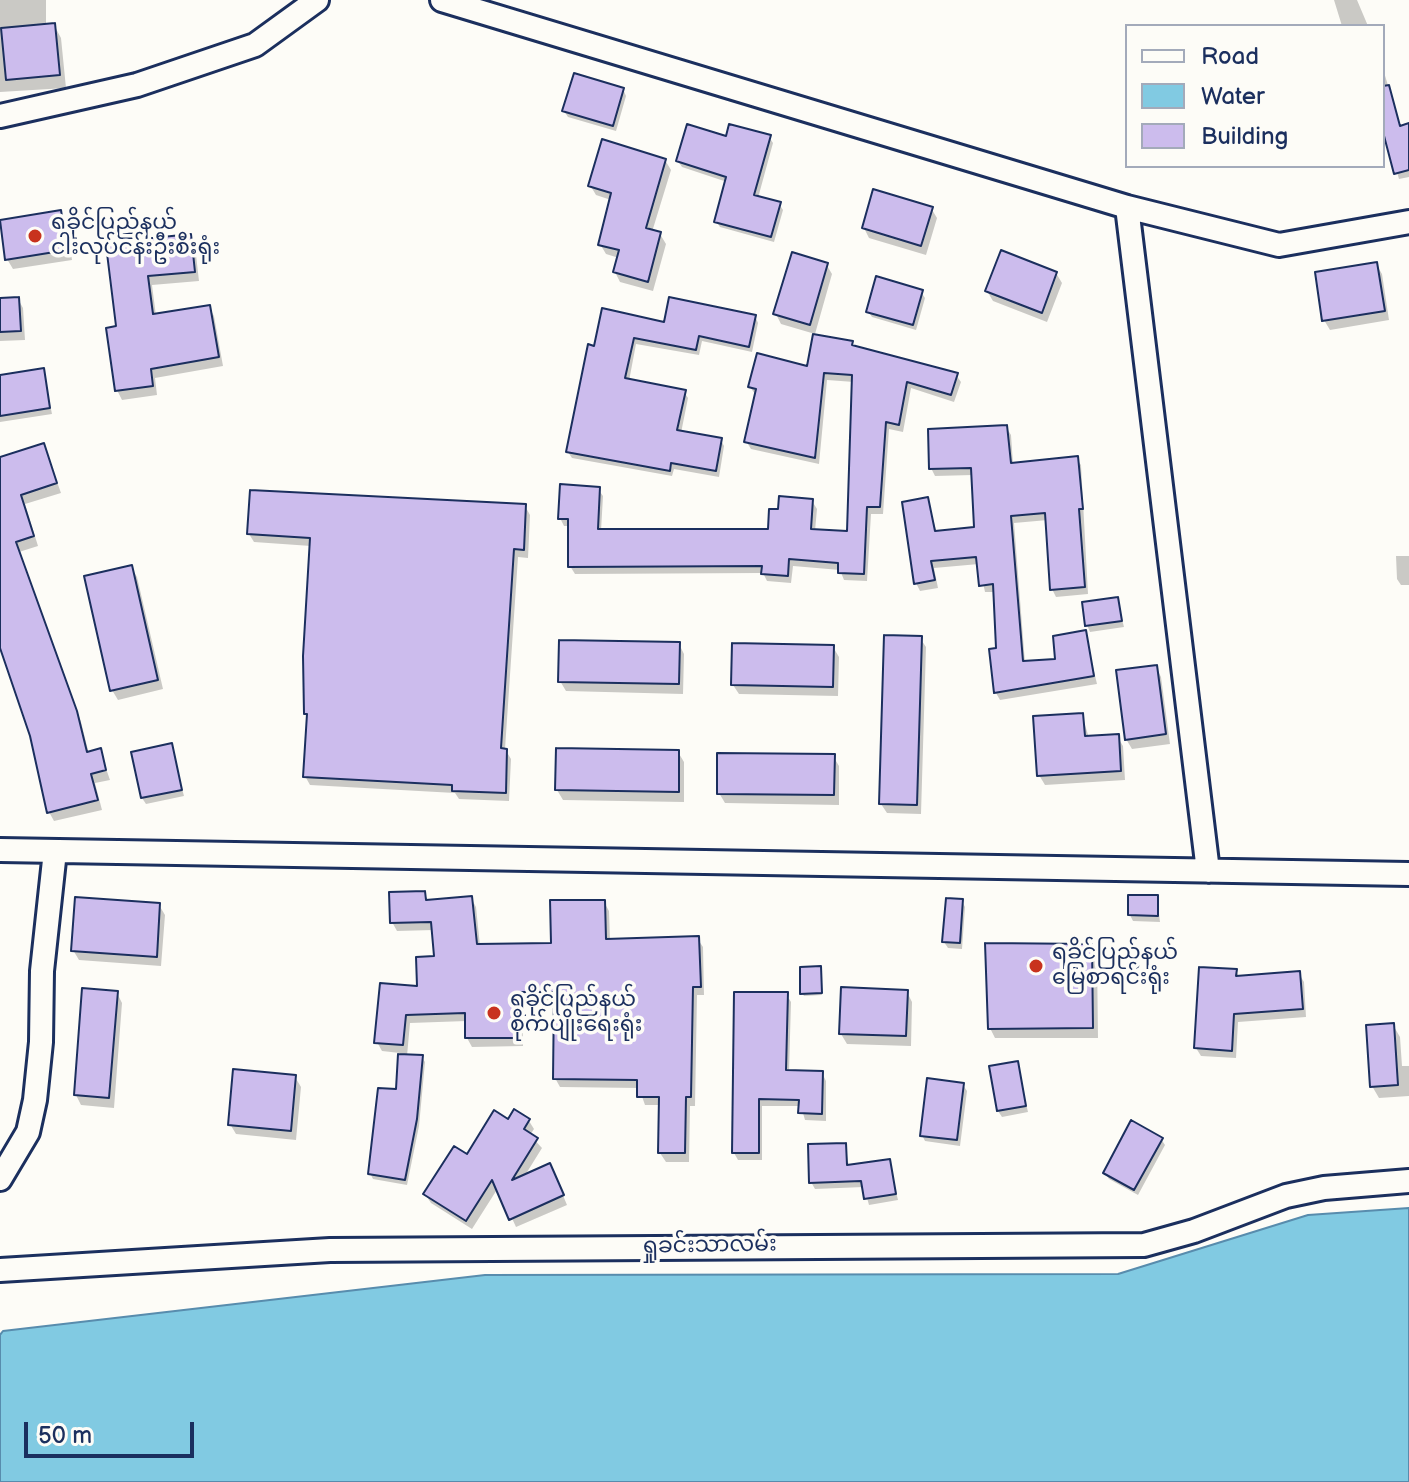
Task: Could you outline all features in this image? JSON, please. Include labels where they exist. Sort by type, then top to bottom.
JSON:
[{"type":"street","points":[[0,116],[137,85],[255,45],[317,0]]},
{"type":"street","points":[[442,0],[1127,207],[1279,245],[1409,222]]},
{"type":"street","points":[[1127,207],[1208,871]]},
{"type":"street","points":[[0,850],[1409,874]]},
{"type":"street","points":[[0,1179],[28,1132],[35,1100],[41,1042],[42,971],[55,851]]},
{"type":"street","name":"ရှုခင်းသာလမ်း","points":[[0,1270],[330,1250],[1144,1245],[1194,1231],[1286,1196],[1324,1188],[1409,1181]]},
{"type":"water","points":[[1409,1208],[1409,1482],[0,1482],[0,1335],[3,1331],[485,1275],[1118,1274],[1308,1215]]},
{"type":"building","points":[[55,23],[60,75],[6,80],[1,28]]},
{"type":"building","points":[[574,73],[624,88],[613,126],[562,111]]},
{"type":"building","points":[[1389,85],[1400,126],[1409,123],[1409,170],[1394,174],[1385,140],[1385,86]]},
{"type":"building","points":[[687,124],[726,136],[729,124],[771,135],[754,195],[781,202],[771,237],[714,222],[726,177],[676,161]]},
{"type":"building","points":[[602,139],[666,159],[646,228],[661,232],[648,282],[613,272],[619,250],[598,245],[611,193],[588,186]]},
{"type":"building","points":[[873,189],[933,207],[921,246],[862,228]]},
{"type":"building","points":[[61,210],[67,250],[5,260],[0,220]]},
{"type":"building","points":[[142,232],[143,239],[191,234],[195,272],[148,276],[153,314],[210,305],[219,357],[151,369],[153,386],[115,391],[106,328],[116,326],[105,237]]},
{"type":"building","points":[[1001,250],[1057,272],[1042,313],[985,291]]},
{"type":"building","points":[[792,252],[828,263],[810,325],[773,314]]},
{"type":"building","points":[[1377,262],[1385,311],[1322,321],[1315,272]]},
{"type":"building","points":[[876,276],[923,290],[913,325],[866,312]]},
{"type":"building","points":[[19,297],[21,331],[0,332],[0,298]]},
{"type":"building","points":[[669,297],[756,315],[749,347],[699,336],[696,350],[634,338],[625,378],[686,390],[677,430],[722,438],[716,471],[671,463],[670,471],[566,452],[588,344],[594,346],[602,308],[664,322]]},
{"type":"building","points":[[813,334],[853,341],[852,345],[958,373],[951,395],[907,382],[899,425],[886,422],[880,507],[867,507],[864,574],[838,573],[838,563],[789,559],[788,576],[761,574],[762,566],[568,567],[568,519],[558,519],[560,484],[600,487],[598,529],[768,529],[769,509],[778,509],[779,496],[813,499],[811,529],[847,531],[852,375],[824,373],[815,458],[744,442],[756,389],[748,387],[757,353],[807,366]]},
{"type":"building","points":[[44,368],[50,408],[0,416],[0,375]]},
{"type":"building","points":[[1007,425],[1011,463],[1078,456],[1083,509],[1079,509],[1085,587],[1050,590],[1045,513],[1011,516],[1023,661],[1055,659],[1053,636],[1086,630],[1094,676],[994,693],[989,649],[996,648],[993,584],[979,586],[976,557],[931,561],[935,580],[914,584],[902,502],[928,497],[935,531],[974,527],[971,468],[929,469],[928,429]]},
{"type":"building","points":[[44,443],[57,483],[21,495],[34,536],[16,542],[77,711],[87,752],[101,748],[106,770],[91,774],[98,800],[47,813],[30,736],[0,648],[0,457]]},
{"type":"building","points":[[250,490],[526,504],[524,550],[514,549],[501,748],[507,749],[506,793],[452,791],[452,785],[303,777],[307,714],[304,714],[303,656],[310,538],[247,534]]},
{"type":"building","points":[[132,565],[158,680],[110,691],[84,576]]},
{"type":"building","points":[[1118,597],[1122,621],[1085,626],[1082,602]]},
{"type":"building","points":[[884,635],[922,636],[917,805],[879,804]]},
{"type":"building","points":[[559,640],[680,642],[679,684],[558,682]]},
{"type":"building","points":[[732,643],[834,645],[833,687],[731,685]]},
{"type":"building","points":[[1157,665],[1166,734],[1125,740],[1116,670]]},
{"type":"building","points":[[1083,713],[1085,736],[1119,734],[1121,771],[1037,776],[1033,716]]},
{"type":"building","points":[[172,743],[182,790],[141,798],[131,752]]},
{"type":"building","points":[[556,748],[679,750],[679,792],[555,790]]},
{"type":"building","points":[[717,753],[835,754],[834,795],[717,794]]},
{"type":"building","points":[[425,891],[426,900],[472,896],[477,944],[551,943],[550,900],[605,900],[606,939],[699,936],[701,987],[693,987],[691,1097],[686,1097],[685,1153],[658,1153],[659,1097],[637,1097],[637,1080],[553,1079],[554,992],[518,992],[519,1038],[465,1038],[465,1013],[406,1015],[403,1045],[374,1043],[380,983],[417,986],[416,957],[434,956],[431,922],[390,923],[389,892]]},
{"type":"building","points":[[1128,895],[1158,895],[1158,916],[1128,915]]},
{"type":"building","points":[[75,897],[160,903],[157,957],[71,951]]},
{"type":"building","points":[[946,898],[963,899],[960,943],[942,942]]},
{"type":"building","points":[[985,943],[1092,944],[1093,1028],[988,1029]]},
{"type":"building","points":[[821,966],[822,993],[800,994],[800,967]]},
{"type":"building","points":[[1199,967],[1237,969],[1236,976],[1300,971],[1303,1009],[1234,1014],[1232,1051],[1194,1048]]},
{"type":"building","points":[[841,987],[908,990],[906,1036],[839,1034]]},
{"type":"building","points":[[82,988],[118,991],[109,1098],[74,1095]]},
{"type":"building","points":[[734,992],[788,992],[786,1070],[823,1071],[822,1114],[798,1113],[799,1100],[759,1099],[759,1153],[732,1153]]},
{"type":"building","points":[[1394,1023],[1398,1085],[1370,1087],[1366,1025]]},
{"type":"building","points":[[398,1054],[423,1055],[417,1119],[405,1180],[368,1174],[378,1088],[396,1089]]},
{"type":"building","points":[[1018,1061],[1026,1106],[997,1111],[989,1066]]},
{"type":"building","points":[[233,1069],[296,1075],[291,1131],[228,1125]]},
{"type":"building","points":[[927,1078],[964,1083],[957,1140],[920,1136]]},
{"type":"building","points":[[514,1109],[530,1119],[524,1129],[538,1138],[512,1180],[550,1163],[564,1195],[509,1220],[492,1180],[466,1221],[423,1194],[454,1146],[467,1154],[494,1110],[508,1119]]},
{"type":"building","points":[[1131,1120],[1163,1138],[1134,1190],[1103,1173]]},
{"type":"building","points":[[846,1143],[847,1165],[890,1159],[896,1194],[864,1199],[861,1181],[809,1183],[808,1144]]},
{"type":"place","name":"ရခိုင်ပြည်နယ် ငါးလုပ်ငန်းဦးစီးရုံး","points":[[35,236]]},
{"type":"place","name":"ရခိုင်ပြည်နယ် မြေစာရင်းရုံး","points":[[1036,966]]},
{"type":"place","name":"ရခိုင်ပြည်နယ် စိုက်ပျိုးရေးရုံး","points":[[494,1013]]}]
